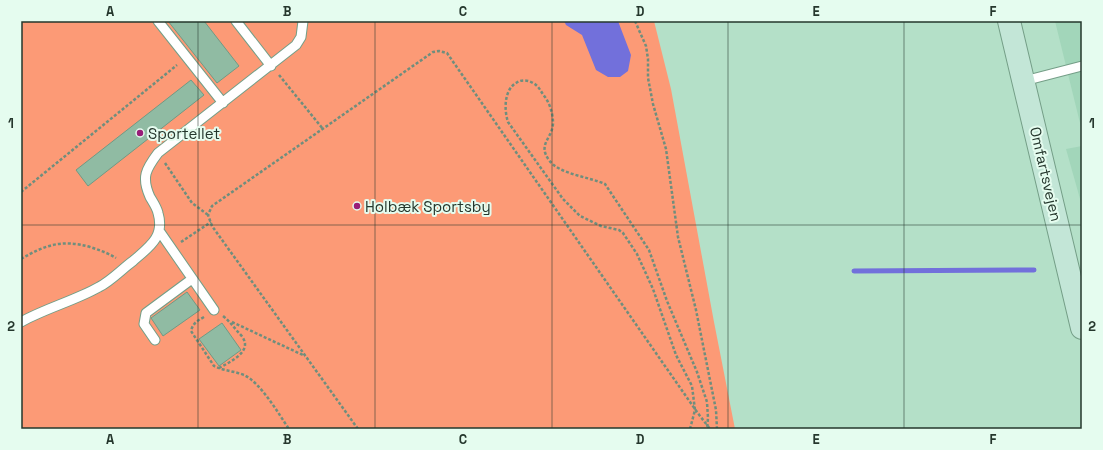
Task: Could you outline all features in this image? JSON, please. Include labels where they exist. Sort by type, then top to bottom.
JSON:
[{"type":"main road","name":"Omfartsvejen","points":[[1009,21],[1082,328]]},
{"type":"lane","points":[[158,21],[223,103]]},
{"type":"lane","points":[[236,21],[271,66]]},
{"type":"lane","points":[[214,310],[160,232],[158,214],[148,192],[145,174],[150,163],[158,153],[296,45],[301,37],[303,21]]},
{"type":"lane","points":[[1024,81],[1082,66]]},
{"type":"lane","points":[[21,322],[34,315],[74,300],[101,286],[150,246],[160,232]]},
{"type":"lane","points":[[155,340],[144,324],[146,313],[192,279]]},
{"type":"path","points":[[635,21],[646,46],[648,78],[653,104],[666,149],[678,237],[696,310],[716,410],[717,429]]},
{"type":"path","points":[[208,215],[212,206],[433,52],[439,51],[447,53],[707,427],[710,429]]},
{"type":"path","points":[[21,192],[187,58]]},
{"type":"path","points":[[271,66],[323,129]]},
{"type":"path","points":[[690,429],[696,410],[692,386],[676,355],[658,309],[653,289],[637,254],[623,232],[600,226],[580,216],[563,199],[508,122],[505,108],[508,93],[512,86],[517,82],[523,80],[530,81],[537,85],[552,112],[553,124],[544,147],[549,161],[556,167],[568,172],[594,179],[605,184],[649,250],[667,301],[707,402],[707,427]]},
{"type":"path","points":[[158,153],[192,203],[208,215],[210,222],[358,429]]},
{"type":"path","points":[[172,249],[210,222]]},
{"type":"path","points":[[21,259],[39,249],[56,244],[76,243],[107,253],[121,261],[125,267]]},
{"type":"path","points":[[289,429],[260,387],[253,380],[243,375],[214,366],[191,331],[192,326],[214,310],[231,322],[306,356]]},
{"type":"path","points":[[219,368],[240,354],[244,349],[244,340],[231,322]]},
{"type":"shaded area","name":"Holbæk Sportsby","points":[[21,21],[654,21],[671,89],[735,429],[21,429]]},
{"type":"shaded area","points":[[564,21],[618,21],[631,55],[628,71],[620,77],[608,77],[596,70],[582,35],[566,25]]},
{"type":"shaded area","points":[[1055,21],[1082,21],[1082,130],[1079,119]]},
{"type":"shaded area","points":[[1082,146],[1082,206],[1066,149]]},
{"type":"building","points":[[168,21],[204,21],[239,66],[217,83]]},
{"type":"building","name":"Sportellet","points":[[191,80],[204,95],[88,186],[76,170]]},
{"type":"building","points":[[187,292],[200,310],[163,336],[151,318]]},
{"type":"building","points":[[222,323],[241,350],[219,366],[199,339]]},
{"type":"waterway","points":[[854,271],[1034,270]]},
{"type":"place","name":"Sportellet","points":[[140,133]]},
{"type":"place","name":"Holbæk Sportsby","points":[[357,206]]}]
